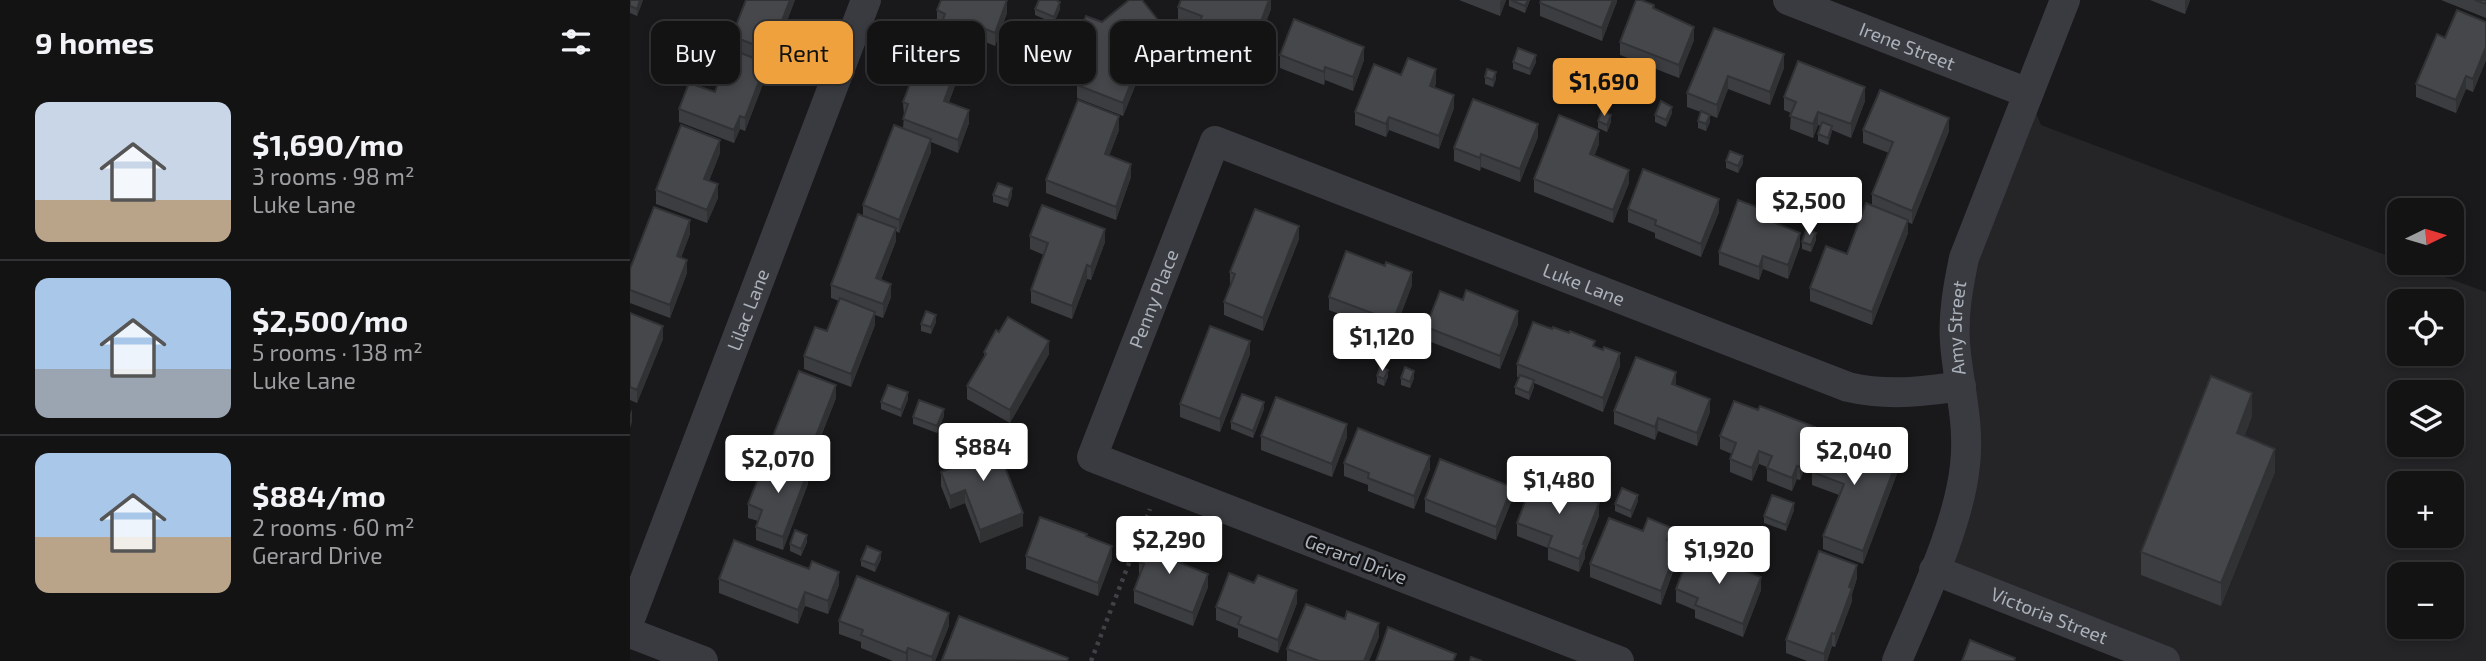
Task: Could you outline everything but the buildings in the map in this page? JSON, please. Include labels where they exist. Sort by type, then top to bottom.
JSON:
[{"type":"street","name":"Lilac Lane","points":[[630,619],[866,0]]},
{"type":"street","name":"Irene Street","points":[[1788,0],[2028,93]]},
{"type":"street","name":"Amy Street","points":[[1897,661],[1959,500],[1965,464],[1966,423],[1955,343],[1955,302],[1964,258],[2065,0]]},
{"type":"street","name":"Luke Lane","points":[[1215,141],[1848,387],[1895,393],[1961,386]]},
{"type":"street","name":"Penny Place","points":[[1092,457],[1215,141]]},
{"type":"street","name":"Gerard Drive","points":[[1092,457],[1619,661]]},
{"type":"street","name":"Victoria Street","points":[[1934,570],[2165,661]]},
{"type":"street","points":[[630,633],[702,661]]},
{"type":"path","points":[[1091,661],[1160,484]]},
{"type":"shaded area","points":[[2028,93],[2041,125],[2387,255],[2387,275],[2440,275],[2486,292],[2486,661],[2165,661],[1934,570],[1959,500],[1955,302]]}]
